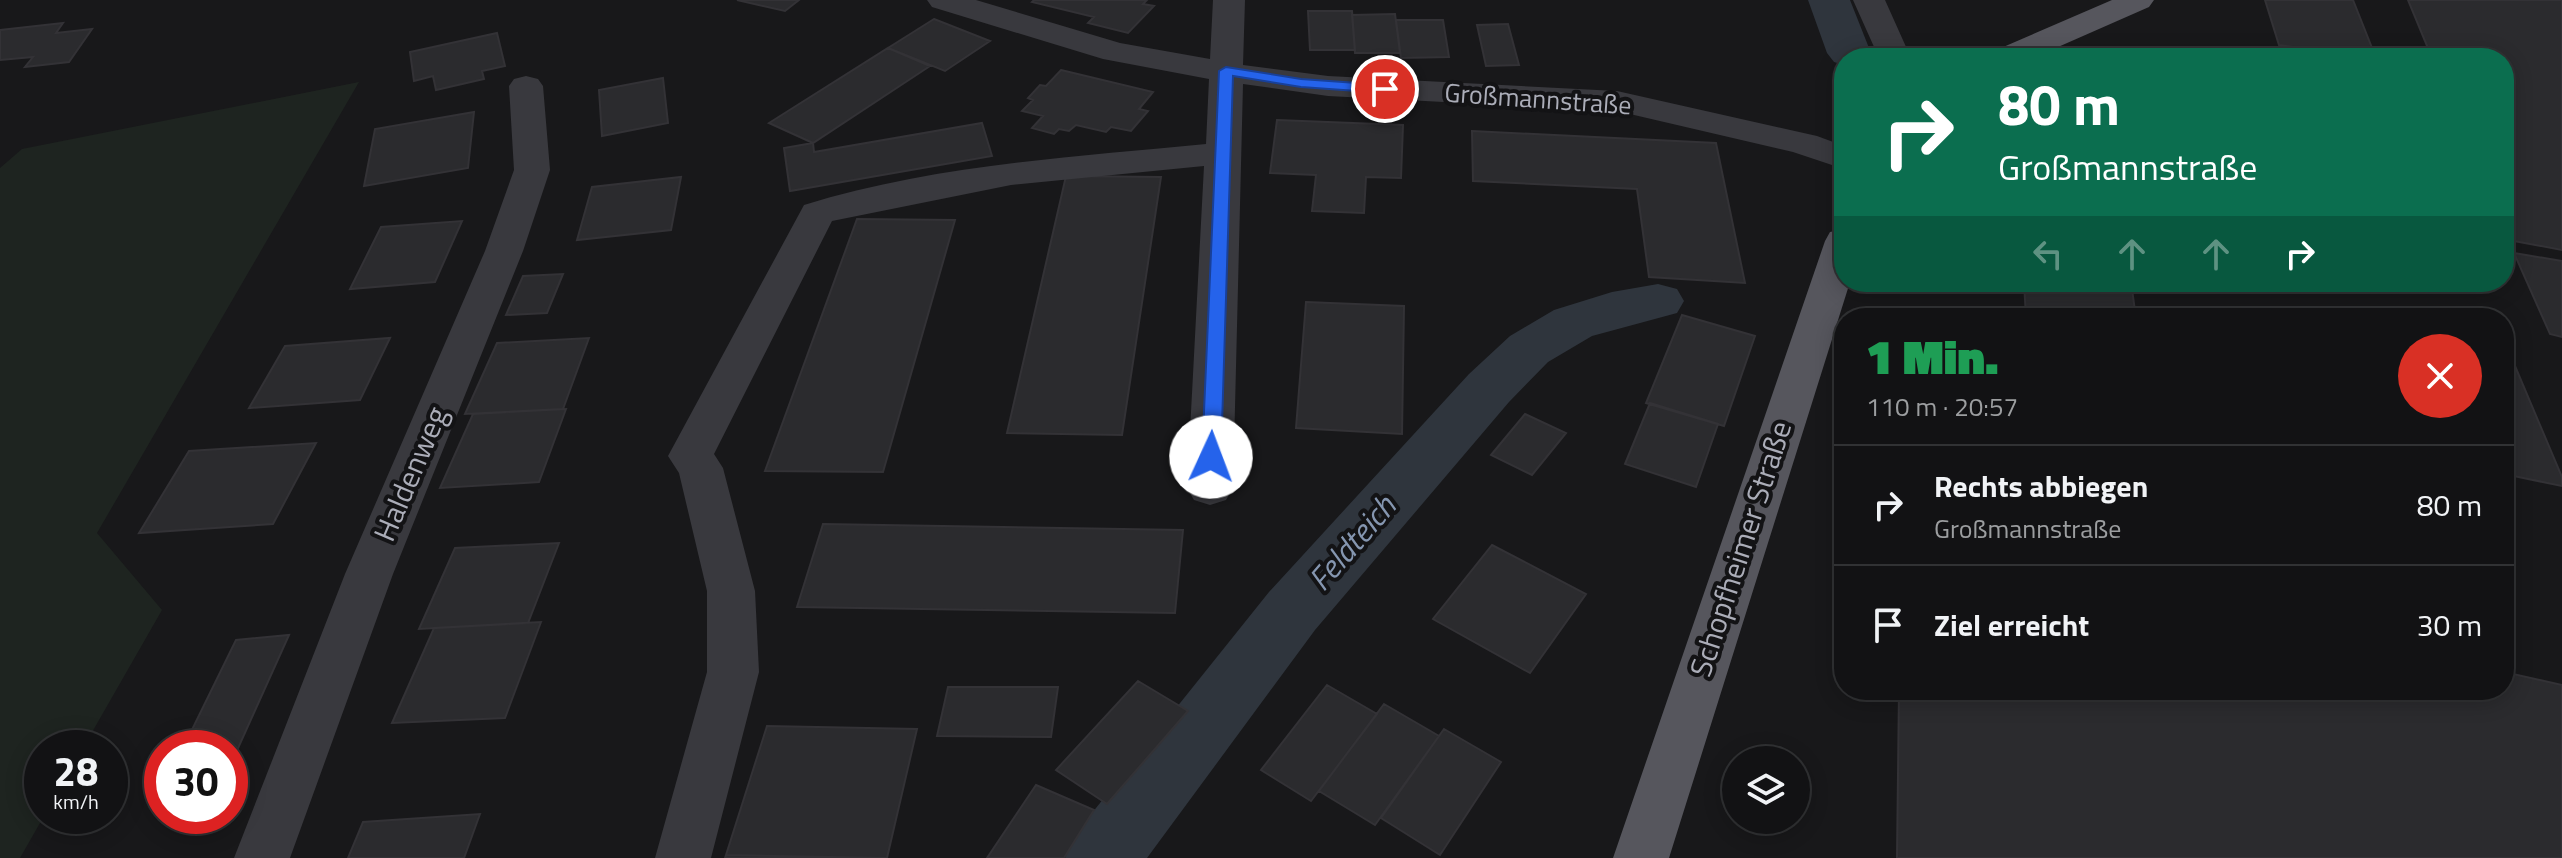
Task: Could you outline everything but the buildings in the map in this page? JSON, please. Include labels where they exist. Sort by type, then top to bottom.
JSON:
[{"type":"main road","points":[[2029,48],[2138,0]]},
{"type":"main road","name":"Schopfheimer Straße","points":[[1641,858],[1834,271]]},
{"type":"street","name":"Großmannstraße","points":[[943,0],[1115,52],[1328,86],[1617,101],[1804,144],[1834,154]]},
{"type":"street","points":[[1210,488],[1229,0]]},
{"type":"street","points":[[1869,0],[1891,48]]},
{"type":"street","name":"Haldenweg","points":[[262,858],[369,574],[514,224],[532,170],[526,86]]},
{"type":"street","points":[[683,858],[733,672],[731,591],[700,468],[690,456],[817,213],[846,204],[1011,174],[1223,153]]},
{"type":"shaded area","points":[[359,82],[97,533],[162,610],[93,730],[24,730],[24,834],[34,834],[20,858],[0,858],[0,168],[22,149]]},
{"type":"waterway","name":"Feldteich","points":[[1829,0],[1847,48]]},
{"type":"waterway","name":"Feldteich","points":[[1102,858],[1292,611],[1489,388],[1529,349],[1573,323],[1612,310],[1658,301]]},
{"type":"route","points":[[1211,457],[1226,71],[1274,80],[1385,89]]}]
